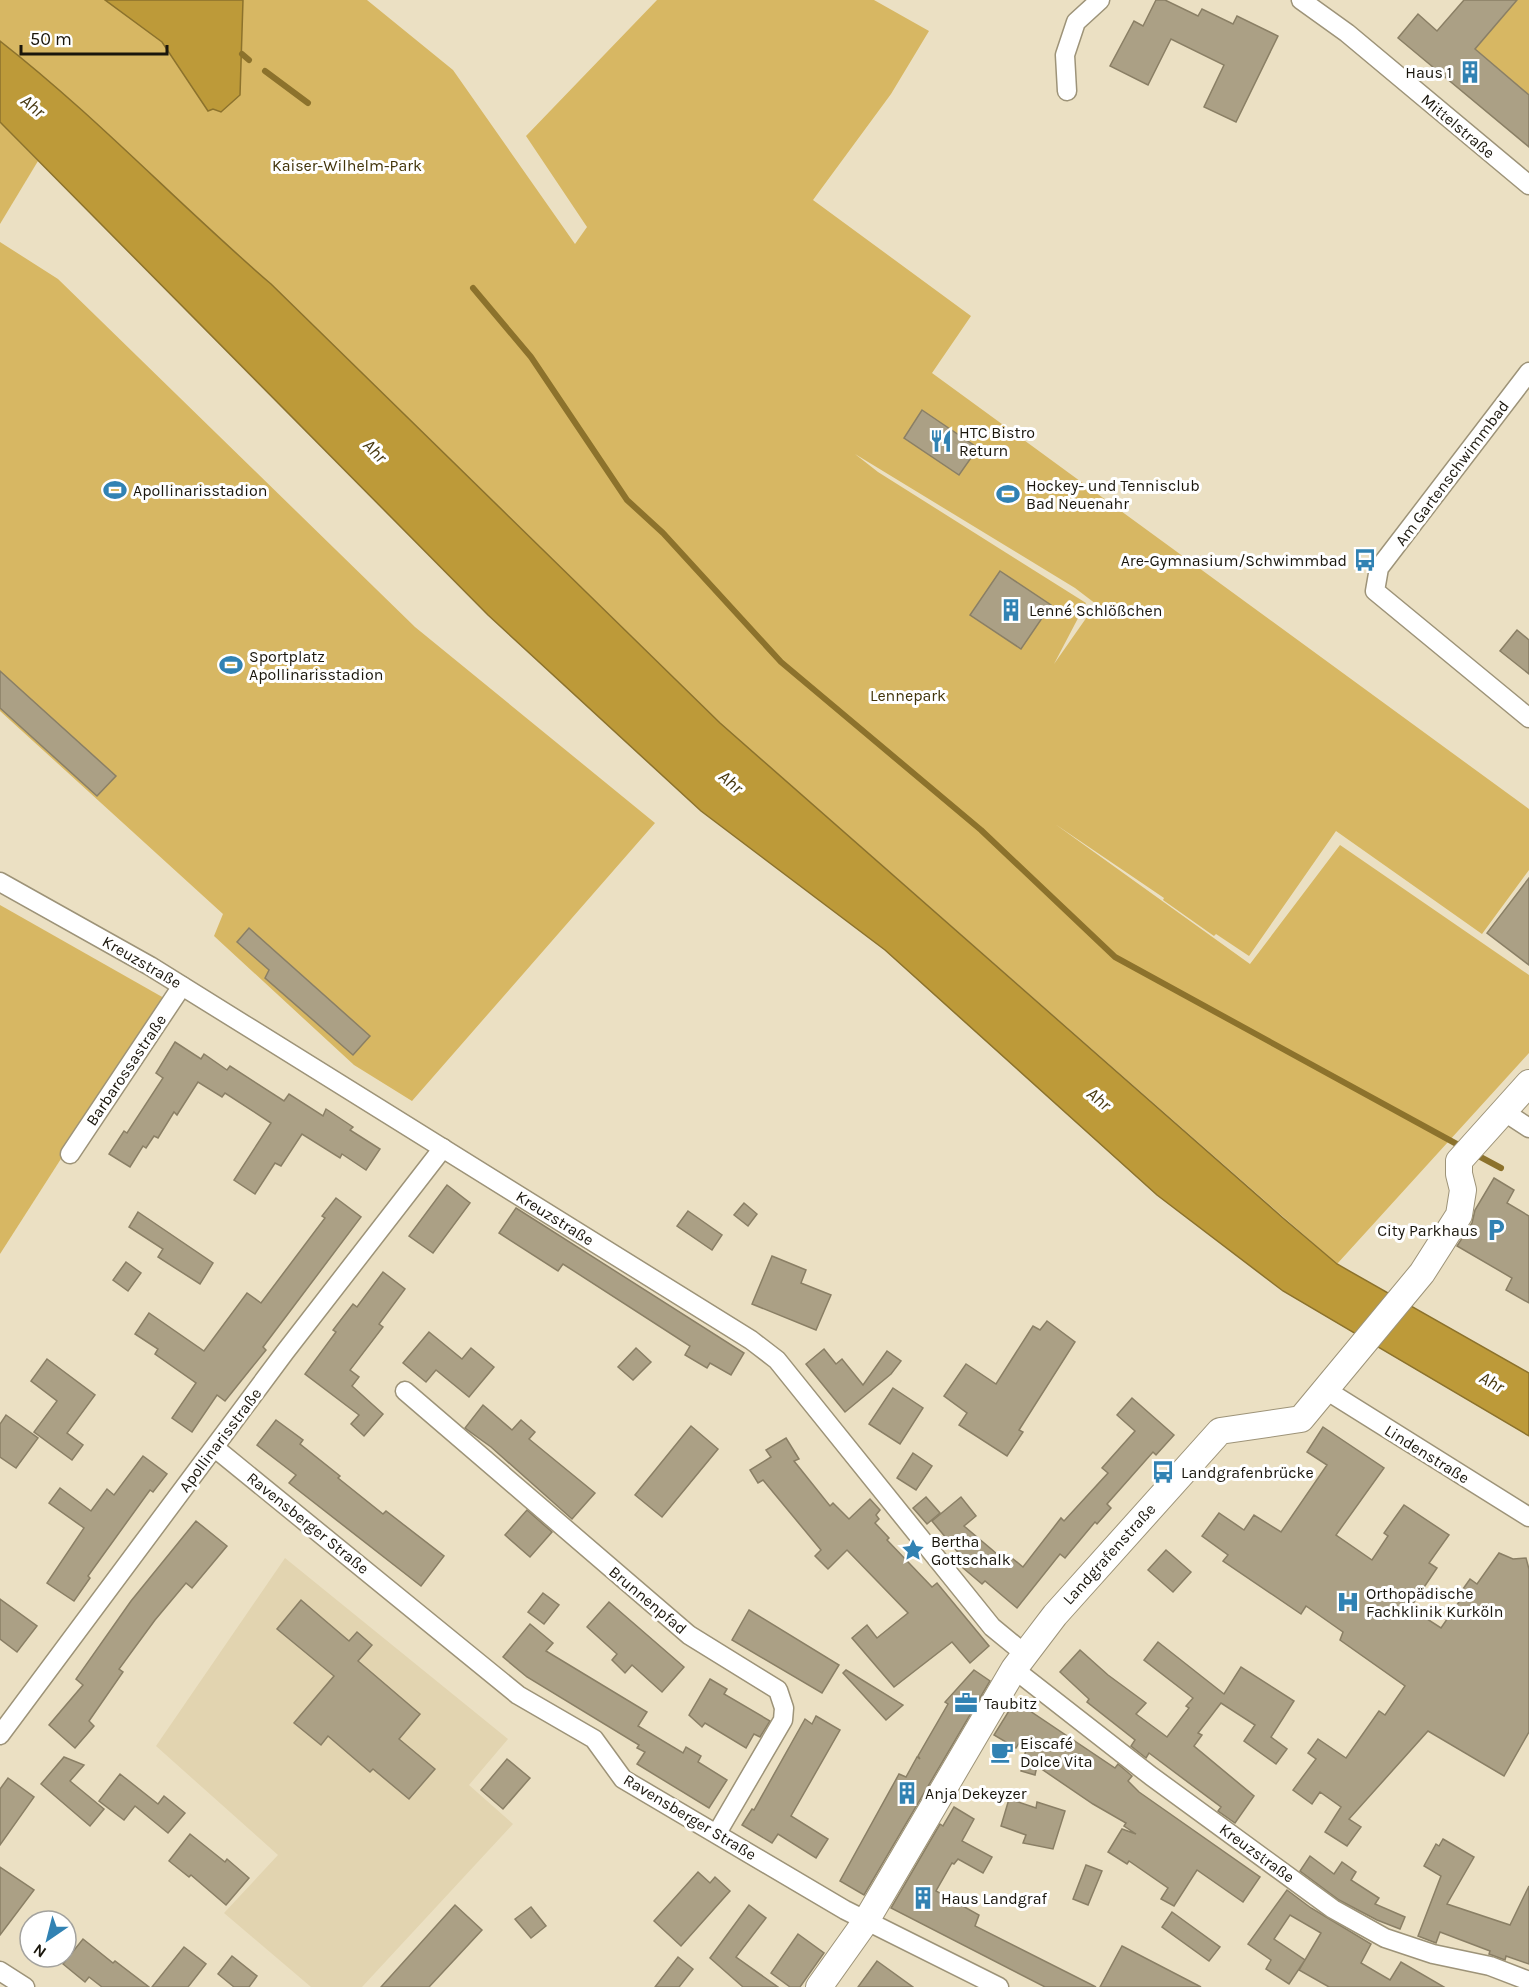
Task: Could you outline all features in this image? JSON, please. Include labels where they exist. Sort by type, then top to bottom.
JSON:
[{"type":"street","points":[[1067,91],[1065,55],[1076,22],[1100,0]]},
{"type":"street","name":"Mittelstraße","points":[[1301,0],[1347,33],[1529,185]]},
{"type":"street","name":"Am Gartenschwimmbad","points":[[1529,372],[1379,568],[1375,591],[1529,718]]},
{"type":"street","name":"Kreuzstraße","points":[[0,882],[182,986],[751,1340],[777,1360],[1020,1662],[1161,1783],[1333,1909],[1365,1929],[1426,1952],[1490,1966],[1529,1981]]},
{"type":"street","name":"Barbarossastraße","points":[[70,1154],[182,986]]},
{"type":"street","name":"Landgrafenstraße","points":[[819,1987],[866,1921],[1020,1662],[1055,1615],[1220,1431],[1301,1419],[1422,1273],[1459,1215],[1463,1190],[1459,1161],[1466,1150],[1529,1083]]},
{"type":"street","points":[[1503,1111],[1529,1128]]},
{"type":"street","name":"Apollinarisstraße","points":[[0,1735],[285,1352],[443,1148]]},
{"type":"street","name":"Brunnenpfad","points":[[405,1390],[689,1635],[778,1690],[784,1708],[783,1720],[717,1833]]},
{"type":"street","name":"Lindenstraße","points":[[1326,1390],[1529,1517]]},
{"type":"street","name":"Ravensberger Straße","points":[[215,1448],[518,1695],[594,1739],[623,1779],[866,1921],[999,1987]]},
{"type":"street","points":[[0,1971],[26,1987]]},
{"type":"shaded area","points":[[285,1558],[508,1739],[469,1785],[513,1824],[362,1987],[311,1987],[224,1913],[278,1855],[156,1746]]},
{"type":"green space","points":[[0,0],[367,0],[453,70],[575,244],[587,227],[526,136],[657,0],[874,0],[929,31],[891,94],[813,200],[971,316],[932,373],[1529,809],[1529,870],[1482,934],[1336,831],[1249,956],[1216,934],[1214,936],[1163,900],[1164,898],[1055,824],[1250,964],[1340,845],[1529,975],[1529,1053],[1337,1264],[720,723],[271,284],[104,130],[0,41]],"holes":[[[855,454],[1075,588],[1096,604],[1054,664],[1086,603],[878,472]]]},
{"type":"green space","points":[[1517,0],[1529,0],[1529,95],[1475,49]]},
{"type":"green space","points":[[0,122],[38,161],[0,224]]},
{"type":"green space","name":"Sportplatz Apollinarisstadion","points":[[0,242],[58,279],[415,627],[655,823],[412,1101],[354,1065],[214,936],[223,914],[0,711]]},
{"type":"green space","points":[[0,905],[164,998],[0,1254]]},
{"type":"water","points":[[105,0],[243,0],[240,95],[221,112],[213,109],[208,111],[162,42]]},
{"type":"water","name":"Ahr","points":[[0,41],[104,130],[271,284],[720,723],[1283,1218],[1337,1264],[1529,1373],[1529,1436],[1283,1291],[1157,1195],[885,950],[701,811],[488,615],[0,122]]},
{"type":"building","points":[[1156,0],[1165,0],[1198,16],[1202,9],[1233,24],[1237,16],[1278,36],[1236,122],[1204,107],[1224,65],[1171,39],[1148,85],[1110,66],[1134,21],[1143,26]]},
{"type":"building","name":"Haus 1","points":[[1464,0],[1517,0],[1475,49],[1529,95],[1529,147],[1398,38],[1418,14],[1437,31]]},
{"type":"building","points":[[922,410],[978,448],[959,475],[904,438]]},
{"type":"building","name":"Lenné Schlößchen","points":[[1000,571],[1051,605],[1021,649],[970,615]]},
{"type":"building","points":[[1517,630],[1529,640],[1529,674],[1500,651]]},
{"type":"building","points":[[0,671],[116,776],[97,796],[0,708]]},
{"type":"building","points":[[1529,878],[1529,965],[1487,933]]},
{"type":"building","points":[[249,928],[370,1036],[353,1055],[265,978],[269,970],[237,942]]},
{"type":"building","points":[[175,1042],[201,1059],[204,1054],[227,1070],[230,1066],[284,1101],[289,1094],[323,1116],[326,1109],[353,1127],[350,1130],[380,1149],[366,1170],[342,1154],[340,1158],[302,1134],[281,1166],[275,1163],[255,1194],[234,1180],[271,1123],[225,1093],[222,1097],[198,1082],[177,1115],[174,1112],[158,1138],[154,1136],[146,1148],[143,1146],[130,1167],[109,1154],[124,1131],[127,1133],[163,1078],[156,1073]]},
{"type":"building","name":"City Parkhaus","points":[[1494,1178],[1514,1190],[1507,1203],[1529,1216],[1529,1303],[1506,1290],[1512,1278],[1457,1246],[1472,1223],[1475,1210]]},
{"type":"building","points":[[447,1185],[470,1203],[433,1253],[409,1236]]},
{"type":"building","points":[[336,1198],[361,1217],[263,1347],[266,1350],[225,1401],[217,1395],[192,1432],[172,1418],[196,1383],[155,1354],[158,1349],[135,1334],[149,1313],[204,1351],[247,1293],[261,1303],[325,1218],[322,1216]]},
{"type":"building","points":[[744,1203],[757,1214],[748,1226],[734,1215]]},
{"type":"building","points":[[516,1208],[744,1353],[731,1375],[710,1363],[707,1368],[685,1355],[690,1346],[563,1264],[558,1271],[499,1233]]},
{"type":"building","points":[[688,1211],[722,1235],[712,1250],[677,1226]]},
{"type":"building","points":[[138,1212],[213,1263],[200,1284],[158,1257],[163,1249],[129,1227]]},
{"type":"building","points":[[772,1256],[806,1270],[801,1283],[831,1295],[816,1330],[752,1304]]},
{"type":"building","points":[[126,1262],[141,1273],[128,1291],[113,1280]]},
{"type":"building","points":[[383,1272],[405,1289],[379,1324],[383,1327],[350,1370],[359,1377],[352,1386],[383,1414],[364,1436],[351,1424],[359,1415],[305,1374],[336,1332],[333,1330],[353,1304],[357,1307]]},
{"type":"building","points":[[1047,1321],[1075,1342],[1019,1430],[1023,1432],[1007,1456],[959,1425],[967,1413],[944,1396],[966,1364],[996,1384],[1033,1326],[1040,1330]]},
{"type":"building","points":[[429,1332],[462,1359],[471,1348],[494,1367],[469,1397],[436,1370],[426,1382],[403,1363]]},
{"type":"building","points":[[636,1348],[651,1362],[633,1380],[618,1367]]},
{"type":"building","points":[[824,1349],[836,1364],[842,1359],[863,1385],[887,1351],[901,1361],[891,1374],[845,1412],[806,1364]]},
{"type":"building","points":[[47,1359],[95,1395],[67,1433],[83,1445],[72,1460],[34,1432],[57,1401],[31,1381]]},
{"type":"building","points":[[893,1388],[923,1408],[900,1444],[869,1424]]},
{"type":"building","points":[[1132,1398],[1174,1435],[1156,1455],[1153,1452],[1107,1504],[1111,1508],[1097,1524],[1095,1522],[1065,1558],[1060,1554],[1017,1608],[985,1581],[982,1584],[956,1562],[961,1556],[932,1521],[961,1497],[976,1516],[964,1526],[1003,1559],[1007,1554],[1023,1567],[1061,1518],[1064,1521],[1108,1473],[1102,1468],[1135,1431],[1117,1415]]},
{"type":"building","points":[[483,1405],[512,1430],[521,1420],[535,1432],[529,1439],[595,1493],[572,1519],[491,1447],[465,1428]]},
{"type":"building","points":[[6,1415],[38,1438],[16,1468],[0,1457],[0,1424]]},
{"type":"building","points":[[276,1420],[303,1440],[300,1444],[340,1476],[338,1478],[383,1514],[386,1511],[444,1556],[421,1586],[289,1483],[296,1475],[257,1445]]},
{"type":"building","points":[[691,1426],[718,1449],[662,1517],[635,1495]]},
{"type":"building","name":"Orthopädische Fachklinik Kurköln","points":[[1323,1427],[1384,1468],[1336,1535],[1372,1560],[1388,1536],[1384,1533],[1404,1505],[1449,1535],[1429,1563],[1437,1568],[1410,1608],[1441,1628],[1461,1599],[1458,1596],[1470,1579],[1477,1584],[1499,1553],[1513,1559],[1526,1558],[1529,1569],[1529,1732],[1504,1776],[1428,1731],[1349,1819],[1361,1827],[1347,1846],[1325,1832],[1341,1807],[1320,1792],[1312,1804],[1293,1790],[1316,1759],[1308,1753],[1318,1739],[1346,1758],[1379,1711],[1385,1715],[1405,1686],[1340,1640],[1343,1632],[1306,1606],[1301,1614],[1223,1561],[1228,1555],[1202,1536],[1219,1513],[1244,1530],[1254,1515],[1281,1532],[1327,1465],[1307,1452]]},
{"type":"building","points":[[786,1438],[799,1459],[794,1461],[830,1506],[833,1503],[849,1519],[870,1499],[880,1510],[876,1515],[879,1519],[875,1523],[889,1538],[887,1540],[932,1587],[937,1583],[989,1646],[970,1663],[952,1642],[894,1687],[852,1638],[867,1625],[877,1638],[908,1613],[847,1550],[828,1569],[815,1556],[821,1550],[763,1480],[758,1483],[750,1470],[771,1457],[766,1450]]},
{"type":"building","points":[[913,1453],[932,1466],[916,1490],[897,1478]]},
{"type":"building","points":[[143,1456],[167,1474],[153,1492],[150,1490],[88,1576],[90,1578],[74,1601],[47,1583],[84,1528],[49,1503],[60,1488],[91,1511],[107,1489],[114,1495]]},
{"type":"building","points":[[926,1497],[940,1513],[927,1524],[913,1508]]},
{"type":"building","points":[[527,1510],[552,1532],[530,1557],[505,1535]]},
{"type":"building","points":[[196,1521],[227,1546],[192,1588],[186,1583],[155,1620],[119,1669],[123,1672],[89,1721],[94,1726],[75,1748],[49,1725],[83,1685],[76,1679],[131,1601]]},
{"type":"building","points":[[1166,1550],[1191,1572],[1173,1592],[1148,1570]]},
{"type":"building","points":[[543,1593],[559,1605],[544,1624],[528,1612]]},
{"type":"building","points":[[0,1599],[37,1626],[17,1652],[0,1639]]},
{"type":"building","points":[[301,1600],[349,1641],[357,1632],[372,1645],[358,1661],[420,1714],[399,1739],[435,1769],[409,1799],[373,1769],[370,1772],[328,1736],[321,1745],[294,1723],[334,1676],[277,1629]]},
{"type":"building","points":[[609,1602],[684,1667],[662,1692],[632,1665],[625,1673],[612,1660],[617,1654],[587,1627]]},
{"type":"building","points":[[749,1610],[839,1665],[822,1693],[732,1640]]},
{"type":"building","points":[[530,1624],[553,1643],[546,1651],[647,1712],[638,1726],[683,1753],[686,1747],[701,1756],[698,1762],[727,1780],[709,1808],[637,1764],[645,1752],[637,1748],[639,1745],[527,1677],[503,1657]]},
{"type":"building","points":[[1158,1642],[1224,1694],[1241,1667],[1294,1701],[1271,1737],[1287,1749],[1276,1764],[1244,1741],[1255,1725],[1221,1703],[1198,1733],[1202,1735],[1194,1746],[1254,1796],[1235,1823],[1218,1811],[1221,1807],[1149,1753],[1146,1758],[1131,1746],[1135,1740],[1087,1702],[1089,1699],[1060,1672],[1080,1650],[1108,1675],[1146,1703],[1136,1714],[1167,1737],[1189,1708],[1186,1706],[1193,1698],[1144,1660]]},
{"type":"building","points":[[846,1670],[903,1705],[886,1720],[843,1673]]},
{"type":"building","points":[[974,1670],[990,1681],[864,1895],[840,1881],[899,1774],[906,1777],[917,1757],[920,1759],[918,1756],[948,1704],[945,1702]]},
{"type":"building","points":[[710,1679],[727,1689],[724,1694],[770,1721],[760,1737],[754,1734],[746,1748],[705,1723],[702,1727],[689,1715]]},
{"type":"building","points":[[1015,1701],[1115,1768],[1118,1764],[1132,1776],[1128,1781],[1139,1792],[1260,1877],[1243,1902],[1197,1870],[1174,1906],[1161,1899],[1168,1888],[1129,1861],[1127,1864],[1108,1852],[1122,1829],[1136,1834],[1124,1826],[1126,1823],[1037,1766],[1035,1775],[1021,1771],[1028,1741],[1022,1738],[1016,1748],[994,1735]]},
{"type":"building","points":[[816,1716],[840,1730],[791,1816],[828,1839],[816,1858],[778,1834],[772,1843],[742,1825],[752,1809],[754,1810],[805,1719],[812,1724]]},
{"type":"building","points":[[64,1757],[84,1765],[70,1781],[104,1809],[90,1826],[41,1784]]},
{"type":"building","points":[[507,1759],[530,1778],[503,1809],[481,1790]]},
{"type":"building","points":[[120,1774],[158,1804],[164,1796],[185,1813],[168,1833],[135,1806],[124,1820],[99,1801]]},
{"type":"building","points":[[8,1778],[34,1797],[0,1845],[0,1789]]},
{"type":"building","points":[[1009,1799],[1036,1808],[1037,1802],[1065,1811],[1053,1849],[1023,1843],[1026,1835],[1001,1826]]},
{"type":"building","points":[[954,1807],[974,1819],[962,1841],[992,1857],[983,1873],[958,1859],[954,1864],[952,1863],[936,1891],[979,1915],[975,1926],[1096,1987],[1045,1987],[891,1908],[940,1824],[943,1826]]},
{"type":"building","points":[[190,1834],[225,1862],[227,1859],[249,1878],[226,1905],[191,1875],[189,1877],[169,1861]]},
{"type":"building","points":[[1443,1839],[1474,1857],[1447,1904],[1510,1925],[1529,1886],[1529,1964],[1506,1956],[1505,1960],[1489,1954],[1490,1951],[1440,1932],[1436,1943],[1418,1936],[1441,1876],[1424,1866],[1436,1844],[1439,1846]]},
{"type":"building","points":[[1310,1856],[1334,1874],[1342,1862],[1356,1872],[1351,1880],[1379,1898],[1375,1904],[1405,1917],[1400,1929],[1339,1900],[1300,1871]]},
{"type":"building","points":[[1086,1865],[1102,1871],[1088,1905],[1073,1899]]},
{"type":"building","points":[[0,1867],[34,1890],[0,1935]]},
{"type":"building","points":[[698,1872],[710,1883],[715,1877],[730,1891],[681,1946],[654,1921]]},
{"type":"building","points":[[1287,1890],[1311,1908],[1371,1944],[1361,1963],[1390,1980],[1401,1962],[1444,1987],[1329,1987],[1299,1970],[1304,1961],[1289,1984],[1266,1969],[1271,1960],[1248,1944]],"holes":[[[1290,1915],[1321,1933],[1305,1960],[1274,1939]]]},
{"type":"building","points":[[455,1905],[482,1930],[429,1987],[381,1987]]},
{"type":"building","points":[[749,1905],[766,1918],[736,1957],[778,1987],[743,1987],[710,1958]]},
{"type":"building","points":[[531,1907],[546,1926],[531,1938],[515,1919]]},
{"type":"building","points":[[1172,1912],[1220,1947],[1209,1961],[1162,1927]]},
{"type":"building","points":[[798,1934],[824,1953],[800,1987],[790,1987],[771,1973]]},
{"type":"building","points":[[83,1939],[149,1987],[102,1987],[89,1977],[85,1982],[69,1969],[78,1969],[78,1945]]},
{"type":"building","points":[[1122,1946],[1201,1987],[1100,1987]]},
{"type":"building","points":[[184,1947],[206,1964],[188,1987],[152,1987]]},
{"type":"building","points":[[232,1956],[257,1976],[249,1987],[234,1987],[218,1974]]},
{"type":"building","points":[[678,1957],[693,1969],[679,1987],[655,1987]]},
{"type":"building","points":[[877,1961],[913,1987],[858,1987]]},
{"type":"waterway","points":[[242,54],[249,60]]},
{"type":"waterway","points":[[265,71],[308,103]]},
{"type":"waterway","points":[[473,288],[531,357],[627,500],[663,533],[781,662],[981,830],[1115,957],[1464,1148]]},
{"type":"waterway","points":[[1473,1153],[1501,1168]]},
{"type":"place","name":"Haus 1","points":[[1470,72]]},
{"type":"place","name":"HTC Bistro Return","points":[[941,441]]},
{"type":"place","name":"Apollinarisstadion","points":[[115,490]]},
{"type":"place","name":"Hockey- und Tennisclub Bad Neuenahr","points":[[1008,494]]},
{"type":"place","name":"Are-Gymnasium/Schwimmbad","points":[[1365,560]]},
{"type":"place","name":"Lenné Schlößchen","points":[[1011,610]]},
{"type":"place","name":"Sportplatz Apollinarisstadion","points":[[231,665]]},
{"type":"place","name":"City Parkhaus","points":[[1496,1230]]},
{"type":"place","name":"Landgrafenbrücke","points":[[1163,1472]]},
{"type":"place","name":"Bertha Gottschalk","points":[[913,1550]]},
{"type":"place","name":"Orthopädische Fachklinik Kurköln","points":[[1348,1602]]},
{"type":"place","name":"Taubitz","points":[[966,1703]]},
{"type":"place","name":"Eiscafé Dolce Vita","points":[[1002,1752]]},
{"type":"place","name":"Anja Dekeyzer","points":[[907,1793]]},
{"type":"place","name":"Haus Landgraf","points":[[923,1898]]},
{"type":"park label","name":"Kaiser-Wilhelm-Park","points":[[347,165]]},
{"type":"park label","name":"Lennepark","points":[[908,695]]}]
